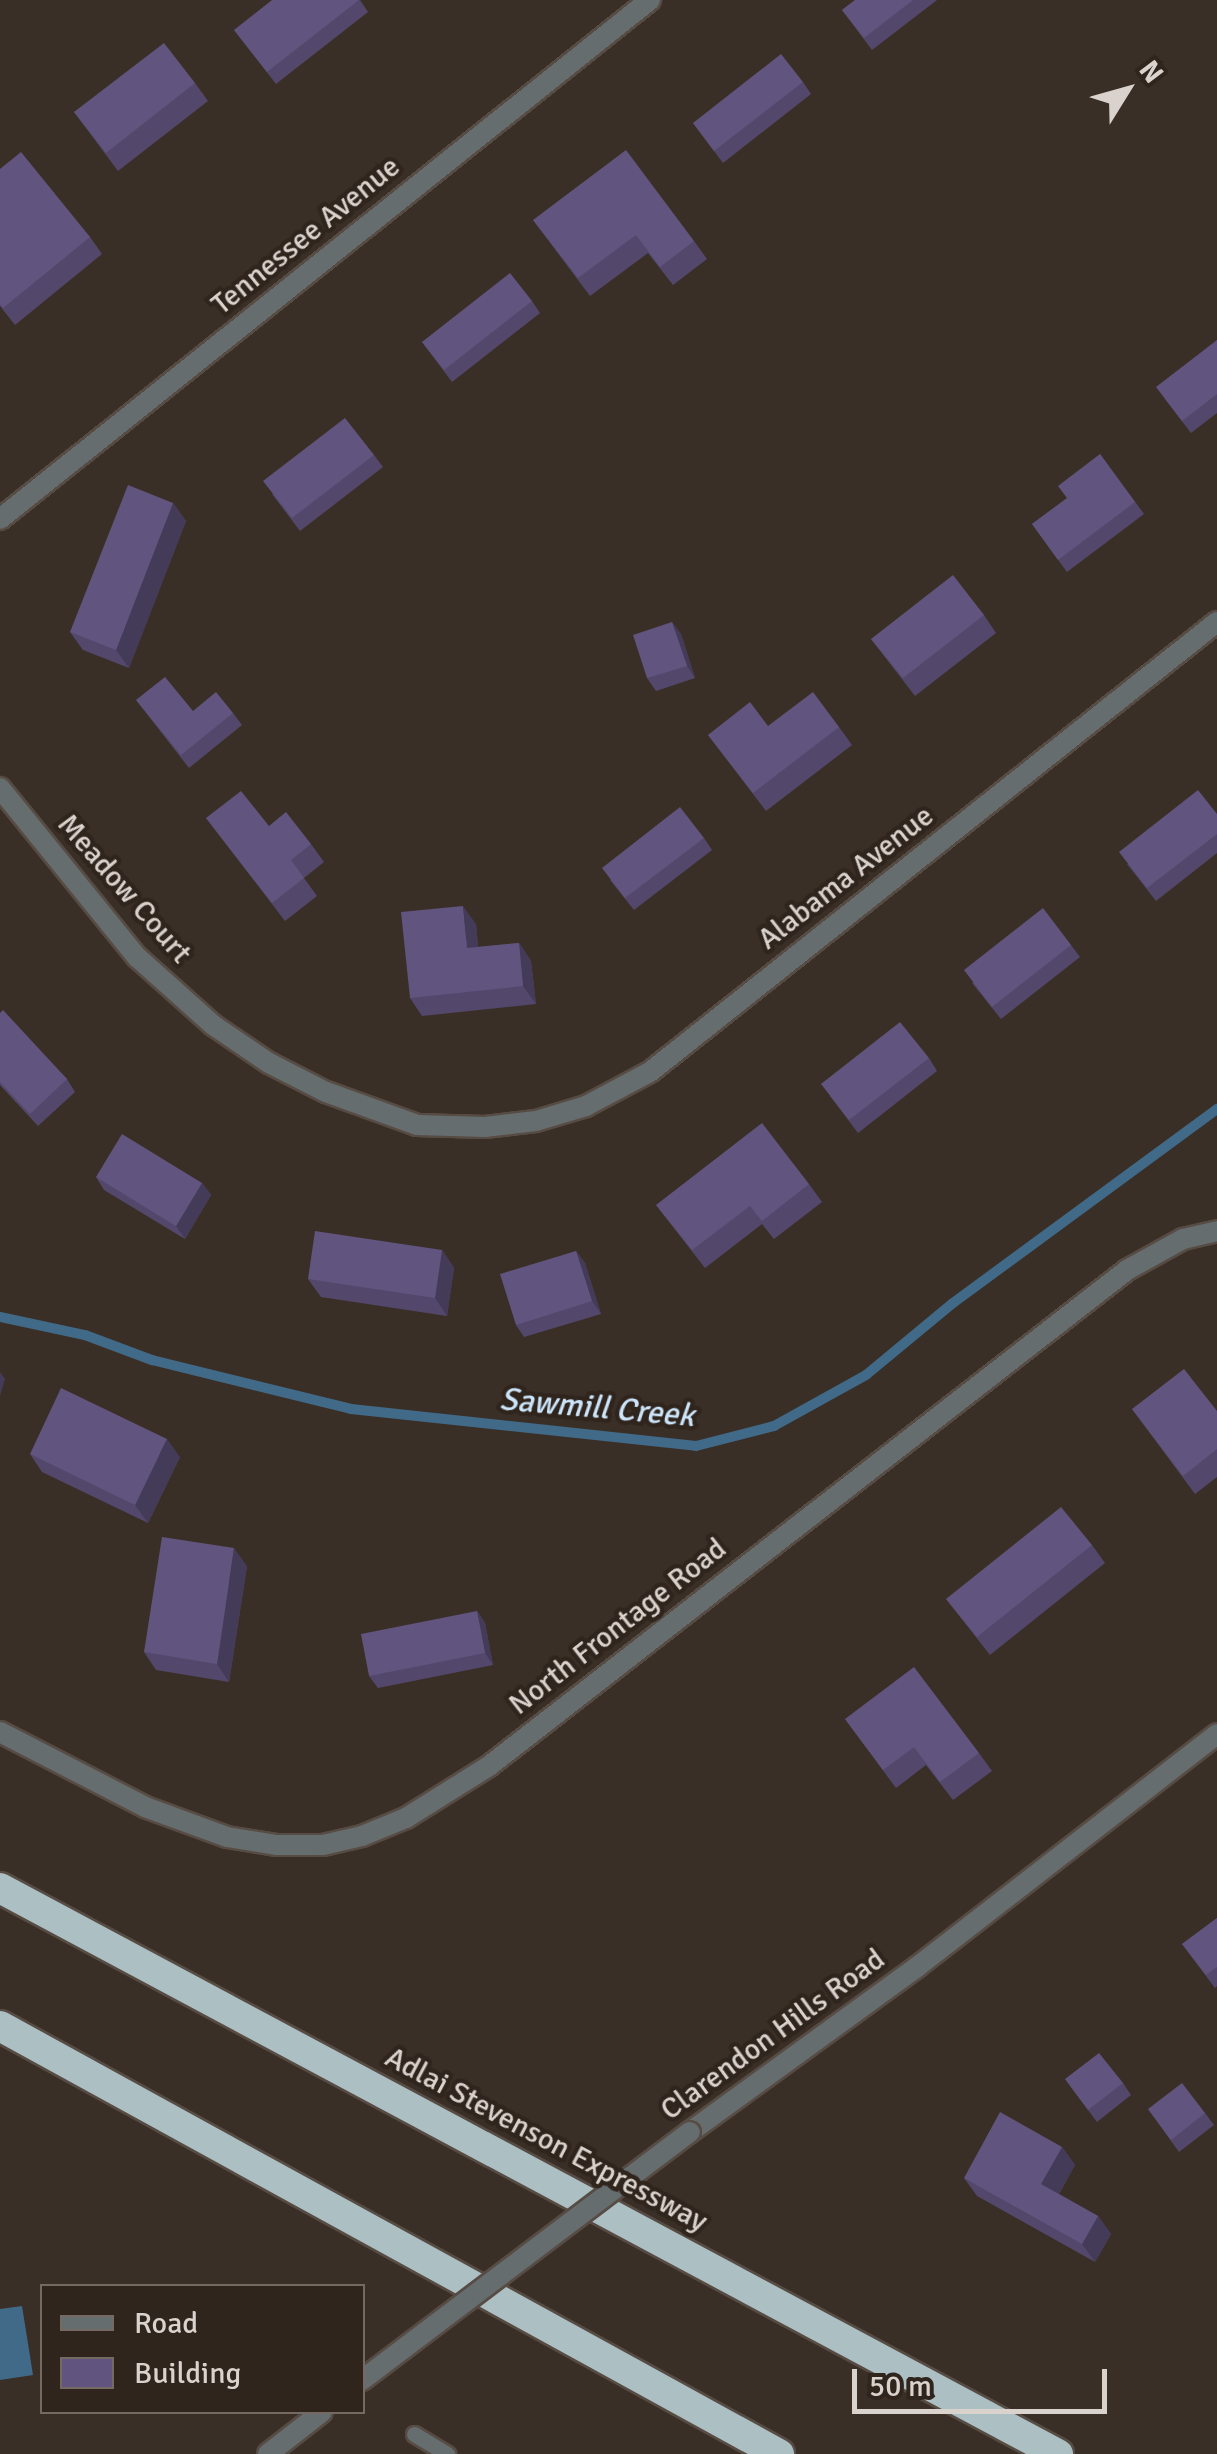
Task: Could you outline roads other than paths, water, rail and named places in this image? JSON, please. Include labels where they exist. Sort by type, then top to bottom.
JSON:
[{"type":"highway","name":"Adlai Stevenson Expressway","points":[[0,1888],[1058,2454]]},
{"type":"highway","points":[[0,2026],[779,2454]]},
{"type":"street","name":"Tennessee Avenue","points":[[0,518],[650,0]]},
{"type":"street","name":"Alabama Avenue","points":[[484,1126],[536,1121],[586,1106],[650,1072],[1217,622]]},
{"type":"street","name":"Meadow Court","points":[[0,788],[137,957],[213,1025],[270,1063],[350,1103],[417,1125],[484,1126]]},
{"type":"street","name":"North Frontage Road","points":[[0,1732],[146,1807],[227,1837],[276,1846],[322,1845],[362,1836],[406,1818],[489,1766],[1126,1270],[1183,1239],[1217,1231]]},
{"type":"street","name":"Clarendon Hills Road","points":[[365,2378],[917,1966],[1217,1734]]},
{"type":"street","points":[[268,2454],[319,2414]]},
{"type":"lane","points":[[414,2434],[447,2454]]},
{"type":"water","points":[[22,2306],[33,2375],[0,2380],[0,2309]]},
{"type":"waterway","name":"Sawmill Creek","points":[[0,1317],[85,1335],[152,1360],[351,1409],[696,1446],[774,1426],[866,1375],[953,1303],[1217,1109]]}]
